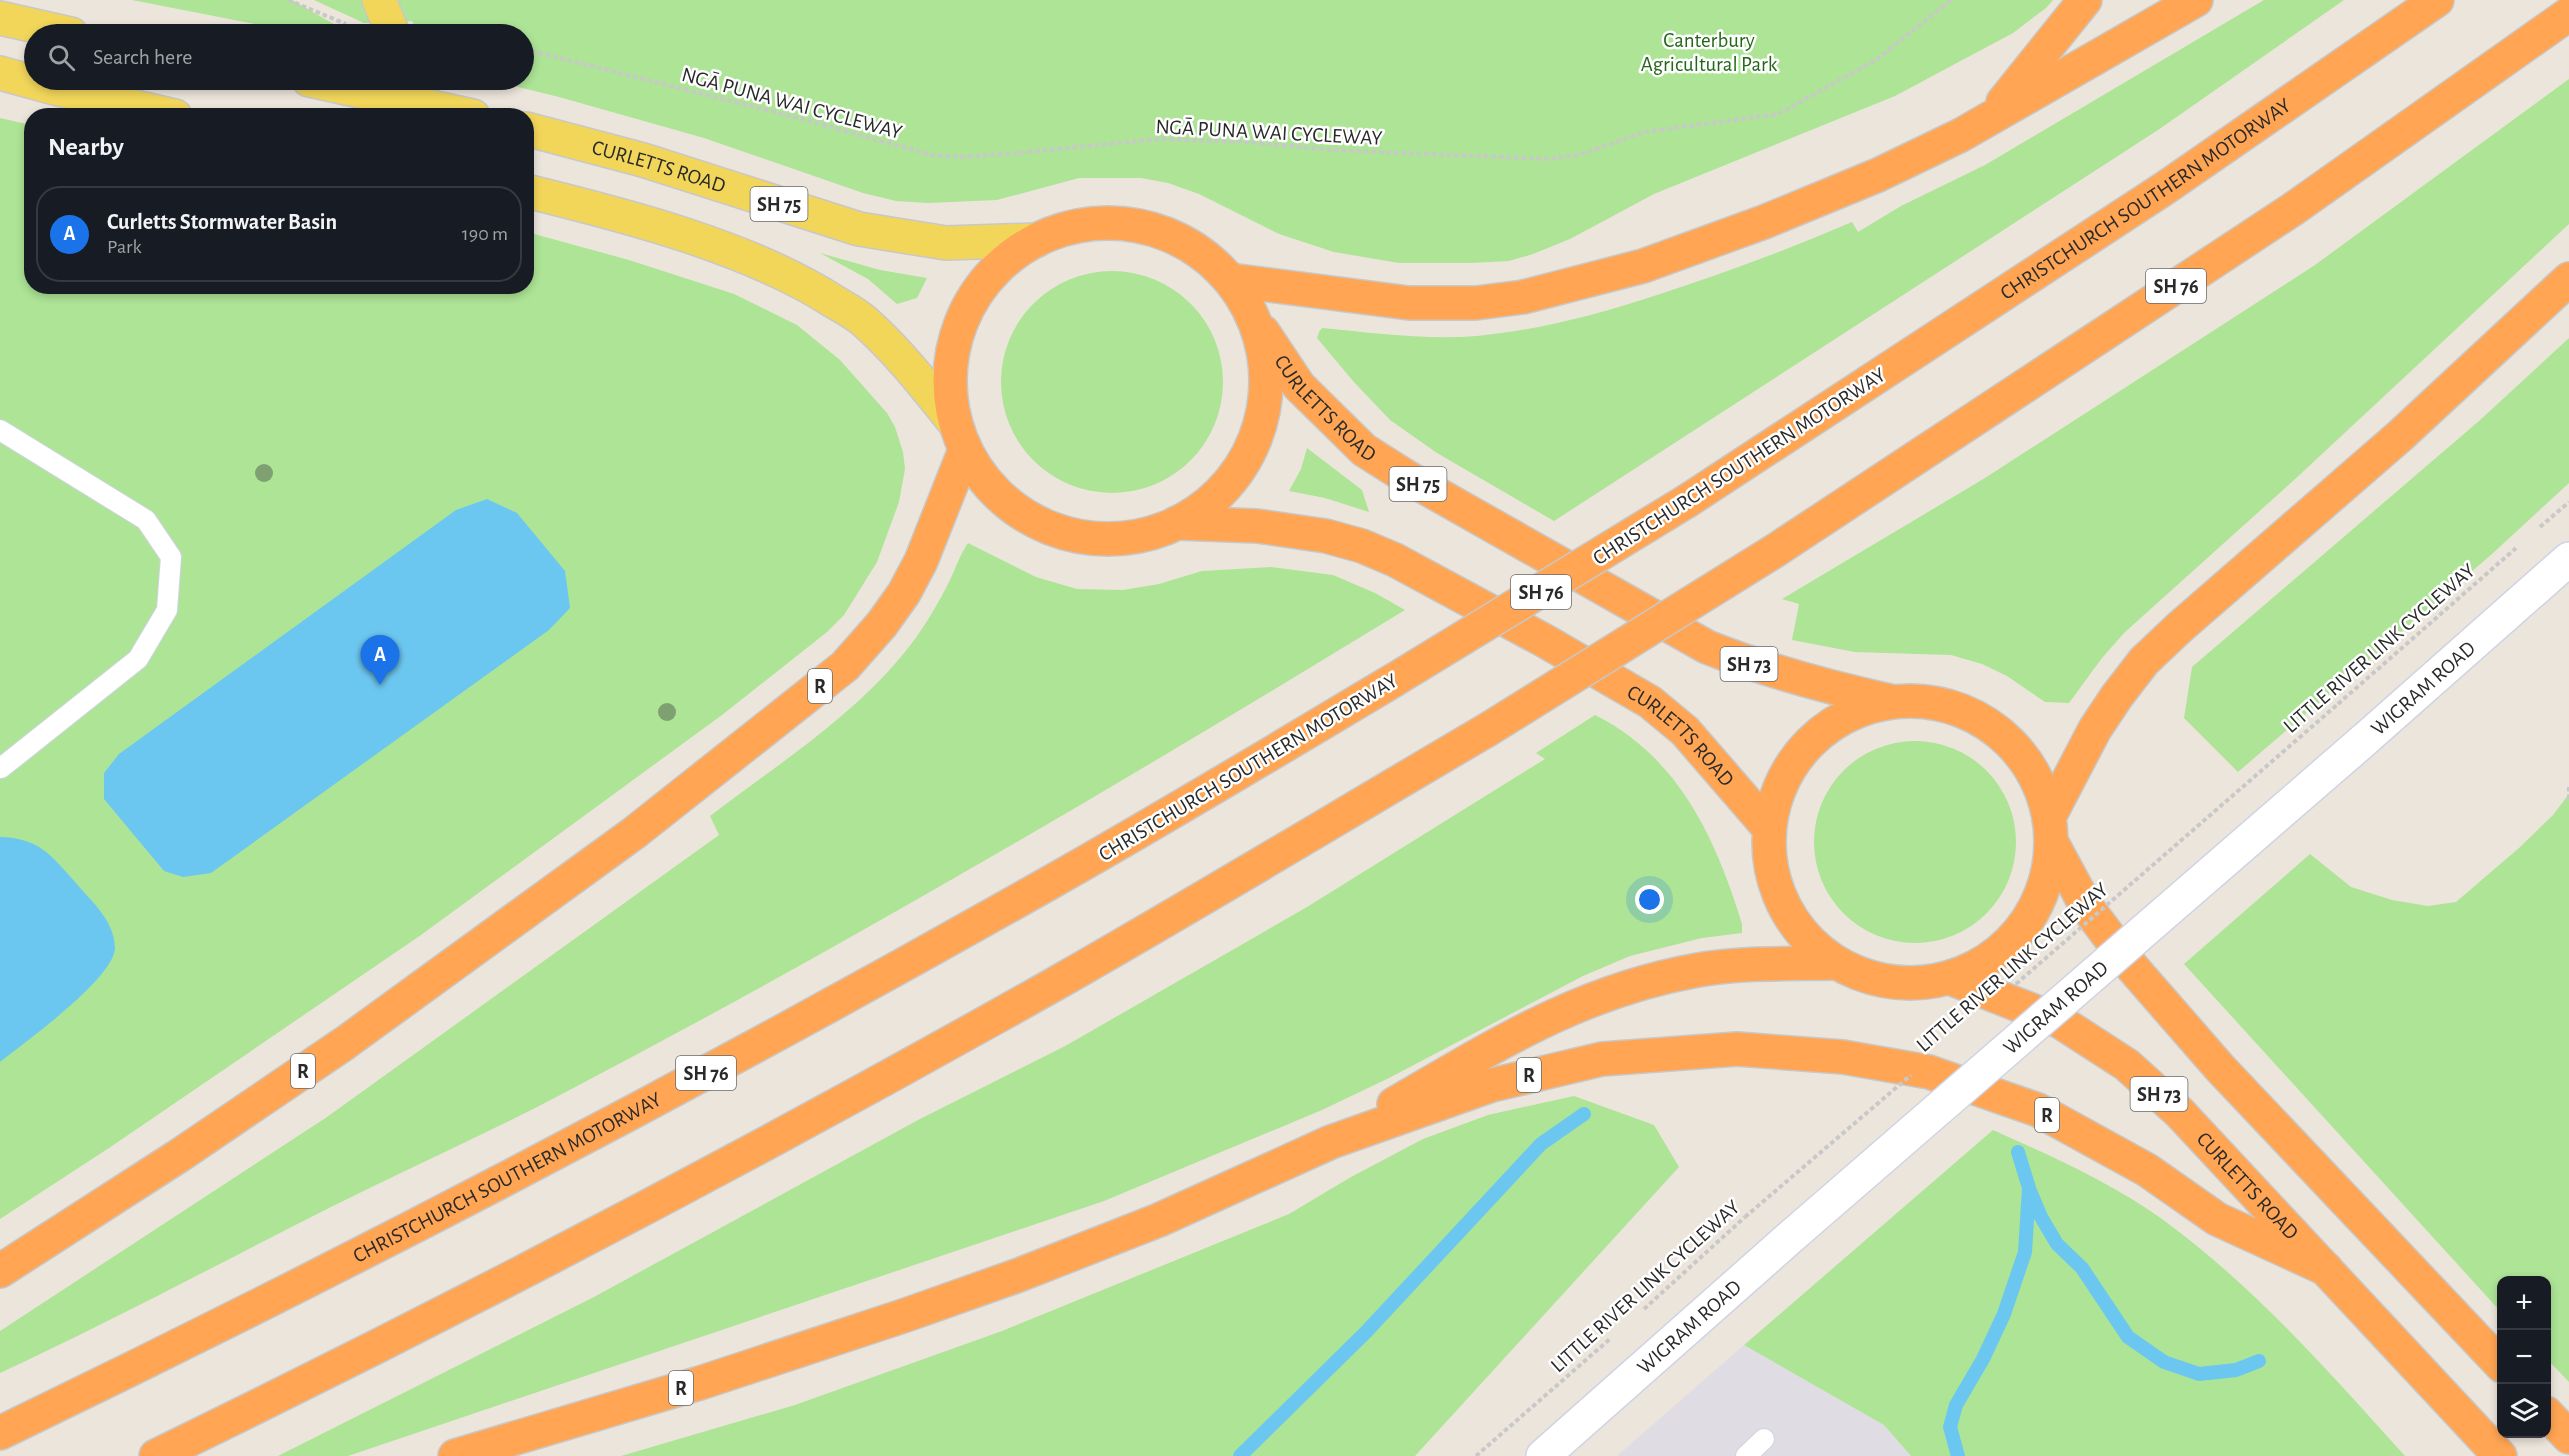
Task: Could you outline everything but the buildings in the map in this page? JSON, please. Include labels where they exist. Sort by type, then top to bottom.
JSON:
[{"type":"highway","points":[[1992,116],[2085,0]]},
{"type":"highway","points":[[1230,280],[1409,303],[1476,303],[1523,297],[1643,266],[1764,222],[1878,175],[1961,135],[2117,48],[2196,0]]},
{"type":"highway","name":"CHRISTCHURCH SOUTHERN MOTORWAY","points":[[0,1433],[173,1349],[511,1178],[823,1010],[1055,880],[1394,680],[1687,501],[2156,195],[2437,0]]},
{"type":"highway","name":"SH 76","points":[[156,1456],[336,1368],[743,1156],[1055,984],[1487,730],[1776,550],[2293,209],[2569,14]]},
{"type":"highway","name":"SH 75","points":[[1037,240],[1070,227],[1106,223],[1141,226],[1174,237],[1204,255],[1230,280],[1258,326]]},
{"type":"highway","name":"R","points":[[0,1271],[180,1155],[345,1043],[634,833],[845,666],[882,624],[904,593],[921,561],[960,436],[949,386],[952,350],[963,316],[982,285],[1006,259],[1037,240]]},
{"type":"highway","points":[[1893,701],[1848,715],[1809,742],[1781,782],[1768,827],[1770,867],[1782,905],[1805,938],[1836,963],[1872,979],[1911,984],[1950,978],[1983,963],[2011,941],[2033,912],[2047,879],[2051,830],[2096,729],[2117,696],[2144,661],[2401,435],[2569,279]]},
{"type":"highway","points":[[960,436],[981,477],[1003,499],[1028,517],[1056,530],[1087,537],[1117,539],[1148,534],[1177,523],[1212,499],[1240,468],[1258,430],[1266,389],[1258,326]]},
{"type":"highway","name":"CURLETTS ROAD","points":[[1258,326],[1299,386],[1364,450],[1405,476],[1707,647],[1753,666],[1817,685],[1893,701]]},
{"type":"highway","name":"CURLETTS ROAD","points":[[1177,523],[1257,526],[1326,536],[1362,546],[1395,560],[1545,641],[1650,702],[1685,731],[1768,827]]},
{"type":"highway","name":"SH 73","points":[[1893,701],[1936,703],[1976,717],[2011,742],[2036,776],[2051,830],[2086,906],[2132,967],[2220,1068],[2497,1361]]},
{"type":"highway","points":[[1330,1142],[1509,1037],[1604,994],[1701,969],[1766,964],[1836,963]]},
{"type":"highway","name":"CURLETTS ROAD","points":[[1950,978],[2059,1021],[2127,1065],[2180,1113],[2500,1456]]},
{"type":"highway","name":"R","points":[[455,1456],[700,1383],[1007,1279],[1159,1220],[1330,1142],[1492,1085],[1602,1059],[1737,1049],[1843,1057],[1929,1071],[2038,1110],[2147,1170],[2217,1219],[2326,1269]]},
{"type":"highway","points":[[2551,1417],[2569,1437]]},
{"type":"main road","points":[[380,0],[389,24]]},
{"type":"main road","points":[[0,18],[27,24]]},
{"type":"main road","points":[[0,73],[24,80]]},
{"type":"main road","points":[[62,90],[140,108]]},
{"type":"main road","points":[[356,90],[441,108]]},
{"type":"main road","points":[[426,90],[441,108]]},
{"type":"main road","name":"CURLETTS ROAD","points":[[534,131],[643,160],[868,231],[945,243],[1037,240]]},
{"type":"main road","points":[[534,193],[678,233],[742,256],[805,283],[863,320],[914,372],[960,436]]},
{"type":"main road","name":"WIGRAM ROAD","points":[[1544,1456],[1794,1234],[2363,741],[2569,559]]},
{"type":"lane","points":[[0,430],[146,520],[171,557],[167,610],[138,659],[1,768]]},
{"type":"lane","points":[[1746,1456],[1764,1439]]},
{"type":"path","points":[[288,0],[345,24]]},
{"type":"path","name":"NGĀ PUNA WAI CYCLEWAY","points":[[534,52],[802,119],[932,155],[984,155],[1158,139],[1245,142],[1334,150],[1548,159],[1579,155],[1644,132],[1778,114],[1876,60],[1951,0]]},
{"type":"path","points":[[2537,530],[2569,502]]},
{"type":"path","name":"LITTLE RIVER LINK CYCLEWAY","points":[[2016,985],[2522,543]]},
{"type":"path","points":[[2569,787],[2569,799]]},
{"type":"path","name":"LITTLE RIVER LINK CYCLEWAY","points":[[1643,1309],[1745,1217],[1912,1074]]},
{"type":"path","name":"LITTLE RIVER LINK CYCLEWAY","points":[[1476,1456],[1617,1332]]},
{"type":"shaded area","points":[[1744,1345],[1884,1425],[1911,1456],[1617,1456]]},
{"type":"green space","points":[[132,0],[292,0],[334,24],[254,24]]},
{"type":"green space","name":"Canterbury Agricultural Park","points":[[314,0],[2053,0],[2013,33],[1895,96],[1654,194],[1570,239],[1533,254],[1509,261],[1471,263],[1399,263],[1334,252],[1279,234],[1199,194],[1168,183],[1141,178],[1079,178],[997,200],[928,203],[896,201],[863,193],[704,138],[531,90],[534,90],[534,24],[414,24],[412,21],[364,23]]},
{"type":"green space","points":[[2264,0],[2344,0],[2158,130],[1554,521],[1437,453],[1390,420],[1317,338],[1322,328],[1400,335],[1458,337],[1547,325],[1615,308],[1684,286],[1781,251],[1852,222],[1858,232],[1901,206],[1985,165]]},
{"type":"green space","points":[[2569,79],[2569,224],[2293,481],[2124,633],[2102,658],[2069,703],[2045,702],[2007,676],[1982,664],[1951,655],[1855,652],[1792,640],[1799,604],[1782,599],[1985,478],[2315,265]]},
{"type":"green space","points":[[0,118],[24,123],[24,294],[534,294],[534,234],[629,260],[734,294],[797,325],[840,360],[887,413],[895,427],[903,452],[905,469],[899,502],[877,562],[844,615],[827,632],[722,715],[421,935],[109,1148],[0,1219]]},
{"type":"green space","points":[[820,253],[880,270],[927,278],[917,298],[897,304],[868,279]]},
{"type":"green space","points":[[1101,271],[1123,271],[1155,279],[1191,303],[1215,339],[1221,360],[1223,382],[1221,404],[1215,425],[1191,461],[1155,485],[1123,493],[1101,493],[1069,485],[1033,461],[1009,425],[1001,393],[1001,371],[1009,339],[1033,303],[1069,279]]},
{"type":"green space","points":[[2569,338],[2569,483],[2492,554],[2238,772],[2184,718],[2192,667],[2479,421]]},
{"type":"green space","points":[[1307,448],[1362,490],[1369,512],[1325,498],[1289,491],[1301,469]]},
{"type":"green space","points":[[968,543],[1036,577],[1077,589],[1123,590],[1159,584],[1202,571],[1271,567],[1333,575],[1375,593],[1405,610],[1197,736],[882,920],[776,979],[533,1109],[331,1207],[0,1373],[0,1331],[327,1117],[719,835],[710,816],[846,712],[894,665],[929,618]]},
{"type":"green space","points":[[1595,715],[1650,753],[1672,777],[1690,803],[1720,861],[1742,924],[1742,933],[1702,938],[1630,956],[1583,976],[1389,1078],[1322,1110],[1104,1201],[348,1456],[278,1456],[594,1297],[918,1120],[1067,1045],[1307,907],[1545,759],[1536,753]]},
{"type":"green space","points":[[1905,741],[1925,741],[1944,745],[1963,753],[1987,770],[2008,803],[2014,822],[2016,842],[2014,862],[2008,881],[1987,914],[1963,931],[1944,939],[1925,943],[1905,943],[1886,939],[1867,931],[1843,914],[1826,890],[1818,871],[1814,852],[1814,832],[1818,813],[1826,794],[1843,770],[1867,753],[1886,745]]},
{"type":"green space","points":[[2569,794],[2569,1382],[2551,1363],[2551,1276],[2497,1276],[2497,1308],[2184,964],[2310,854],[2351,887],[2392,900],[2428,906],[2456,902],[2519,848],[2553,815]]},
{"type":"green space","points":[[1574,1096],[1654,1125],[1679,1167],[1415,1456],[621,1456],[795,1405],[1002,1331],[1289,1214],[1351,1177],[1423,1139],[1488,1115]]},
{"type":"green space","points":[[1993,1130],[2101,1181],[2162,1219],[2196,1245],[2290,1331],[2405,1456],[1911,1456],[1884,1425],[1744,1345]]},
{"type":"water","points":[[487,499],[517,513],[565,571],[570,608],[549,630],[211,873],[183,877],[164,871],[104,799],[104,773],[119,754],[456,510]]},
{"type":"water","points":[[0,837],[25,841],[51,856],[101,912],[111,928],[115,947],[111,960],[86,991],[48,1025],[0,1062]]},
{"type":"waterway","points":[[1240,1456],[1366,1332],[1541,1144],[1584,1114]]},
{"type":"waterway","points":[[1958,1456],[1950,1427],[1956,1405],[1983,1359],[2004,1314],[2025,1252],[2029,1188],[2018,1152]]},
{"type":"waterway","points":[[2030,1191],[2041,1217],[2057,1244],[2082,1268],[2128,1337],[2164,1362],[2199,1374],[2236,1370],[2259,1361]]},
{"type":"place","name":"Curletts Stormwater Basin","points":[[380,685]]}]
